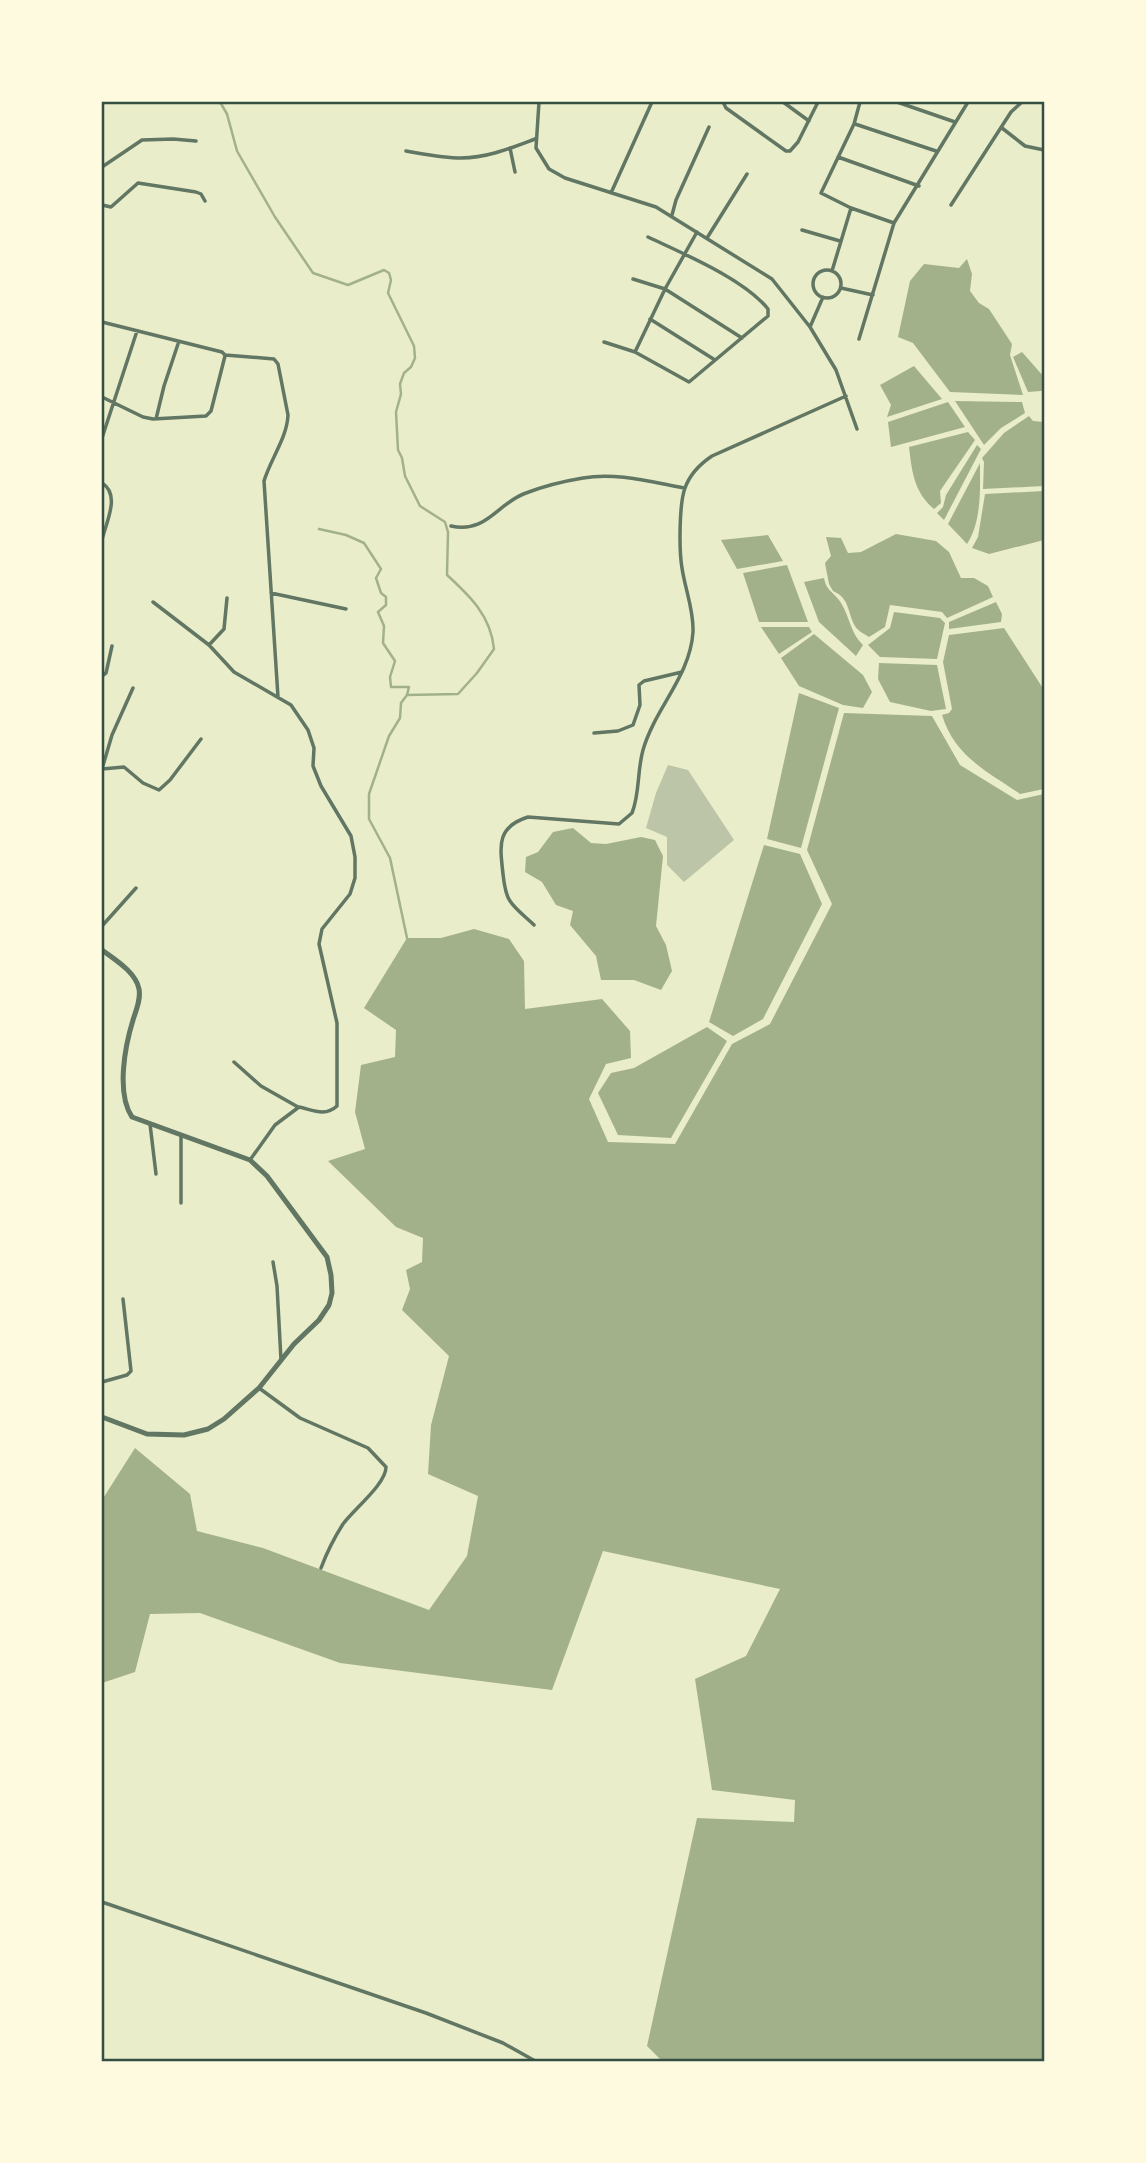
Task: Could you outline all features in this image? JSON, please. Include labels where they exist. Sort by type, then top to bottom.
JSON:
[{"type":"street","points":[[539,102],[535,139],[539,156],[557,174],[636,199],[672,215],[772,279],[810,327],[836,370],[858,429]]},
{"type":"street","points":[[611,193],[653,102]]},
{"type":"street","points":[[723,102],[726,108],[786,150],[794,148],[818,102]]},
{"type":"street","points":[[783,102],[809,121]]},
{"type":"street","points":[[860,102],[854,124],[821,191],[822,195],[894,223]]},
{"type":"street","points":[[897,102],[956,122]]},
{"type":"street","points":[[859,339],[894,223],[968,102]]},
{"type":"street","points":[[951,205],[1011,113],[1022,102]]},
{"type":"street","points":[[854,124],[936,151]]},
{"type":"street","points":[[672,215],[676,200],[709,127]]},
{"type":"street","points":[[1002,128],[1026,146],[1045,150]]},
{"type":"street","points":[[102,167],[142,140],[161,138],[196,141]]},
{"type":"street","points":[[406,151],[460,158],[476,157],[535,139]]},
{"type":"street","points":[[510,148],[514,172]]},
{"type":"street","points":[[838,157],[919,186]]},
{"type":"street","points":[[707,238],[747,174]]},
{"type":"street","points":[[102,205],[111,206],[138,183],[196,192],[205,201]]},
{"type":"street","points":[[832,271],[851,208]]},
{"type":"street","points":[[802,230],[841,241]]},
{"type":"street","points":[[635,352],[665,289],[697,232]]},
{"type":"street","points":[[604,342],[635,352],[689,382],[768,316],[768,309],[754,293],[685,254],[648,237]]},
{"type":"street","points":[[825,270],[832,271],[838,275],[841,288],[837,295],[823,298],[814,287],[814,279],[825,270]]},
{"type":"street","points":[[633,279],[665,289],[742,338]]},
{"type":"street","points":[[841,288],[874,295]]},
{"type":"street","points":[[810,327],[823,298]]},
{"type":"street","points":[[650,319],[715,360]]},
{"type":"street","points":[[102,322],[222,352],[225,355],[274,359],[278,364],[288,423],[264,481],[278,697]]},
{"type":"street","points":[[102,438],[137,331]]},
{"type":"street","points":[[156,419],[179,343]]},
{"type":"street","points":[[102,397],[143,417],[156,419],[206,416],[209,414],[225,355]]},
{"type":"street","points":[[534,925],[509,900],[500,847],[503,833],[516,820],[528,817],[619,824],[627,819],[635,807],[644,749],[676,687],[693,632],[682,567],[680,533],[684,488],[698,466],[712,456],[846,396]]},
{"type":"street","points":[[451,526],[468,528],[477,525],[525,493],[580,478],[602,475],[684,488]]},
{"type":"street","points":[[102,483],[109,488],[112,497],[102,540]]},
{"type":"street","points":[[271,593],[346,609]]},
{"type":"street","points":[[209,645],[224,629],[227,598]]},
{"type":"street","points":[[153,602],[209,645],[234,672],[291,705],[308,730],[314,747],[313,766],[321,786],[351,836],[355,857],[355,878],[350,894],[322,929],[319,944],[337,1023],[337,1105],[330,1112],[322,1113],[299,1107],[261,1086],[234,1062]]},
{"type":"street","points":[[102,676],[106,674],[113,646]]},
{"type":"street","points":[[594,733],[618,731],[633,725],[640,705],[639,685],[644,681],[682,672]]},
{"type":"street","points":[[133,688],[112,735],[102,769],[124,767],[143,783],[159,790],[170,780],[201,739]]},
{"type":"street","points":[[102,926],[136,888]]},
{"type":"street","points":[[102,950],[119,962],[139,987],[140,1000],[132,1024],[122,1088],[132,1117],[250,1160],[267,1176],[327,1258],[332,1293],[329,1305],[319,1320],[259,1388],[224,1419],[208,1429],[184,1434],[147,1434],[102,1417]]},
{"type":"street","points":[[250,1160],[275,1125],[299,1107]]},
{"type":"street","points":[[150,1125],[156,1174]]},
{"type":"street","points":[[181,1136],[181,1203]]},
{"type":"street","points":[[273,1262],[281,1360]]},
{"type":"street","points":[[102,1382],[127,1375],[131,1371],[123,1299]]},
{"type":"street","points":[[259,1388],[300,1418],[368,1448],[386,1467],[386,1473],[379,1483],[344,1523],[321,1568]]},
{"type":"street","points":[[102,1902],[426,2012],[503,2043],[537,2062]]},
{"type":"shaded area","points":[[967,259],[972,274],[970,291],[979,303],[989,309],[1012,344],[1010,355],[1023,395],[950,392],[913,343],[898,337],[910,281],[924,264],[959,268]]},
{"type":"shaded area","points":[[1022,352],[1044,377],[1044,389],[1041,391],[1028,392],[1013,357]]},
{"type":"shaded area","points":[[914,366],[942,399],[887,417],[891,405],[880,385]]},
{"type":"shaded area","points":[[955,401],[1022,402],[1025,413],[1001,428],[984,445]]},
{"type":"shaded area","points":[[948,402],[965,427],[891,447],[888,422]]},
{"type":"shaded area","points":[[1029,416],[1033,421],[1044,422],[1044,486],[983,489],[982,458],[1004,433]]},
{"type":"shaded area","points":[[968,432],[975,440],[940,491],[941,503],[934,509],[918,489],[909,447]]},
{"type":"shaded area","points":[[977,445],[981,449],[944,520],[937,513],[943,507],[946,495]]},
{"type":"shaded area","points":[[980,463],[978,515],[967,544],[948,524]]},
{"type":"shaded area","points":[[1044,491],[1044,540],[989,554],[972,548],[978,537],[985,494]]},
{"type":"shaded area","points":[[896,534],[936,541],[949,552],[961,578],[974,578],[988,586],[993,597],[947,618],[942,612],[890,605],[885,627],[869,637],[857,629],[845,601],[829,584],[825,563],[831,556],[826,537],[841,538],[848,553],[861,552]]},
{"type":"shaded area","points":[[768,535],[783,561],[737,569],[721,540]]},
{"type":"shaded area","points":[[787,565],[808,622],[759,622],[743,573]]},
{"type":"shaded area","points":[[824,578],[828,588],[843,606],[863,645],[856,656],[819,622],[804,582]]},
{"type":"shaded area","points":[[996,602],[1002,614],[1001,622],[949,629],[949,622]]},
{"type":"shaded area","points":[[894,612],[940,618],[945,623],[937,659],[880,657],[868,645],[890,628]]},
{"type":"shaded area","points":[[761,627],[809,627],[812,632],[779,654]]},
{"type":"shaded area","points":[[1004,628],[1044,690],[1044,789],[1020,794],[984,770],[964,752],[955,742],[942,715],[952,709],[943,662],[949,635]]},
{"type":"shaded area","points":[[814,634],[863,675],[872,692],[863,708],[843,705],[799,686],[781,658]]},
{"type":"shaded area","points":[[879,663],[937,665],[946,709],[931,711],[890,702],[878,679]]},
{"type":"shaded area","points":[[799,693],[839,708],[801,848],[767,839]]},
{"type":"shaded area","points":[[844,713],[932,716],[960,765],[1017,800],[1044,794],[1044,2061],[663,2062],[647,2046],[697,1818],[794,1822],[795,1800],[712,1790],[695,1679],[746,1656],[780,1589],[603,1551],[552,1690],[340,1663],[200,1613],[150,1614],[135,1672],[102,1683],[102,1500],[135,1448],[190,1494],[197,1531],[263,1548],[429,1610],[467,1556],[478,1496],[428,1474],[431,1425],[449,1356],[402,1310],[410,1289],[406,1270],[422,1262],[423,1238],[396,1227],[328,1161],[365,1149],[355,1112],[361,1065],[395,1057],[396,1030],[364,1008],[407,938],[441,938],[474,929],[509,939],[524,961],[525,1009],[602,999],[630,1031],[631,1058],[606,1064],[589,1099],[608,1142],[675,1144],[732,1044],[770,1024],[832,904],[807,850]]},
{"type":"shaded area","points":[[573,828],[591,843],[606,844],[641,837],[655,840],[663,856],[656,926],[666,945],[672,971],[661,990],[634,980],[601,980],[596,956],[570,925],[573,911],[556,905],[542,882],[525,872],[526,857],[538,852],[553,832]]},
{"type":"shaded area","points":[[764,845],[800,854],[822,904],[763,1019],[733,1036],[709,1022]]},
{"type":"shaded area","points":[[707,1027],[727,1041],[671,1138],[618,1135],[598,1093],[611,1073],[634,1068]]},
{"type":"building","points":[[668,765],[688,770],[734,840],[684,882],[667,865],[667,837],[646,828]]},
{"type":"waterway","points":[[220,102],[227,114],[237,151],[275,217],[313,273],[348,285],[384,270],[389,273],[391,280],[388,293],[414,346],[415,358],[400,384],[401,394],[396,412],[398,450],[405,476],[420,506],[445,522],[448,532],[447,575],[478,608],[492,637],[494,649],[458,694],[407,695],[401,703],[400,718],[389,736],[369,794],[369,819],[390,858],[407,938]]},
{"type":"waterway","points":[[319,529],[346,535],[364,543],[381,569],[376,578],[381,593],[386,597],[386,605],[378,612],[384,626],[383,643],[395,661],[390,677],[391,687],[409,687],[407,695]]}]
